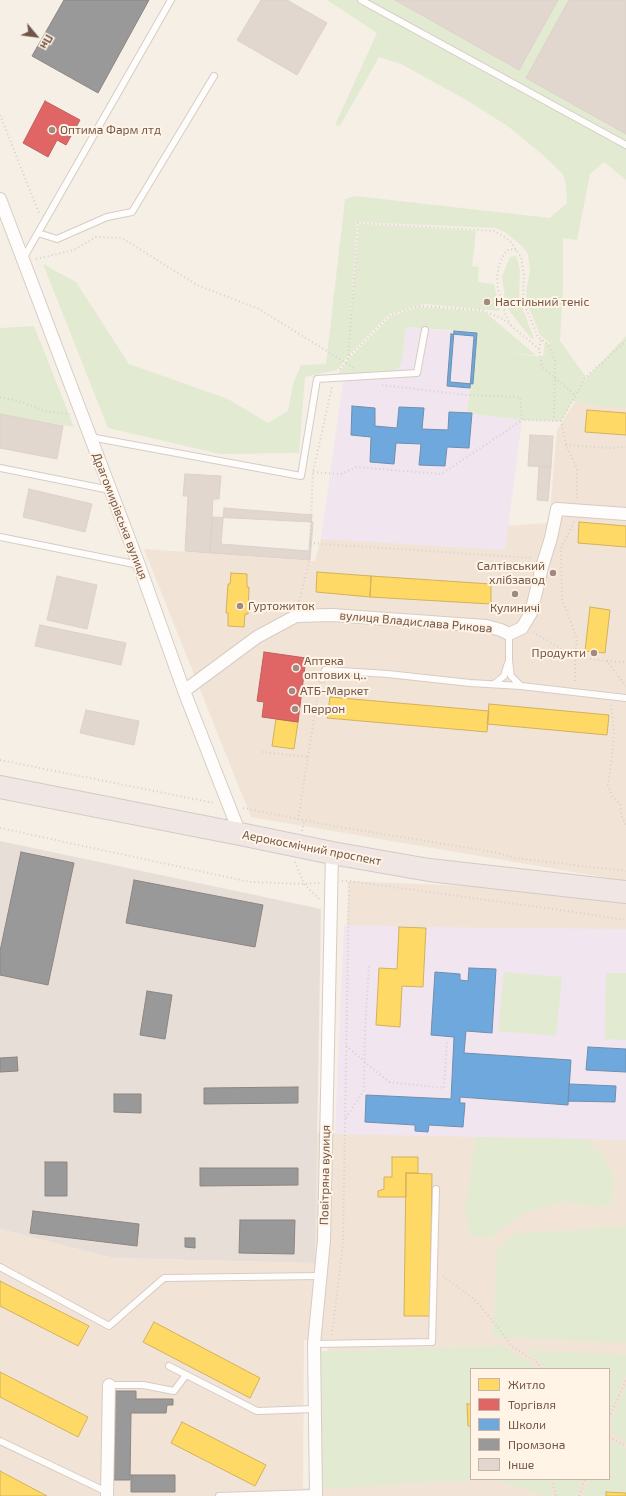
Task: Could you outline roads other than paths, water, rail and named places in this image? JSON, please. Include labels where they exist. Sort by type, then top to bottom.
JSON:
[{"type":"highway","name":"Аерокосмічний проспект","points":[[0,787],[332,853],[430,870],[626,892]]},
{"type":"street","name":"Драгомирівська вулиця","points":[[0,199],[184,691],[240,834]]},
{"type":"street","name":"вулиця Владислава Рикова","points":[[184,691],[257,637],[296,616],[332,615],[486,626],[509,634],[522,628],[531,613],[551,538],[557,509],[626,514]]},
{"type":"street","name":"Повітряна вулиця","points":[[316,1495],[314,1344],[324,1240],[332,853]]},
{"type":"street","points":[[107,1494],[109,1385]]},
{"type":"lane","points":[[23,259],[171,0]]},
{"type":"lane","points":[[361,0],[626,145]]},
{"type":"lane","points":[[38,233],[57,239],[107,217],[132,212],[214,76]]},
{"type":"lane","points":[[90,437],[301,476],[317,380],[417,373],[426,330]]},
{"type":"lane","points":[[0,468],[110,490]]},
{"type":"lane","points":[[0,537],[138,565]]},
{"type":"lane","points":[[509,634],[509,661],[511,676],[521,686]]},
{"type":"lane","points":[[494,684],[504,676],[509,661]]},
{"type":"lane","points":[[322,679],[325,670],[521,686],[626,698]]},
{"type":"lane","points":[[314,1344],[432,1342],[436,1189]]},
{"type":"lane","points":[[0,1267],[109,1326],[164,1278],[320,1276]]},
{"type":"lane","points":[[169,1366],[257,1411],[315,1409]]},
{"type":"lane","points":[[109,1385],[143,1385],[174,1392],[186,1375]]},
{"type":"lane","points":[[0,1441],[107,1494]]},
{"type":"lane","points":[[219,1496],[316,1495]]},
{"type":"place","name":"Оптима Фарм лтд","points":[[52,130]]},
{"type":"place","name":"Настільний теніс","points":[[487,302]]},
{"type":"place","name":"Салтівський хлібзавод","points":[[553,573]]},
{"type":"place","name":"Кулиничі","points":[[515,594]]},
{"type":"place","name":"Гуртожиток","points":[[240,606]]},
{"type":"place","name":"Продукти","points":[[594,653]]},
{"type":"place","name":"Аптека оптових ц‥","points":[[296,668]]},
{"type":"place","name":"АТБ-Маркет","points":[[292,691]]},
{"type":"place","name":"Перрон","points":[[295,709]]}]
